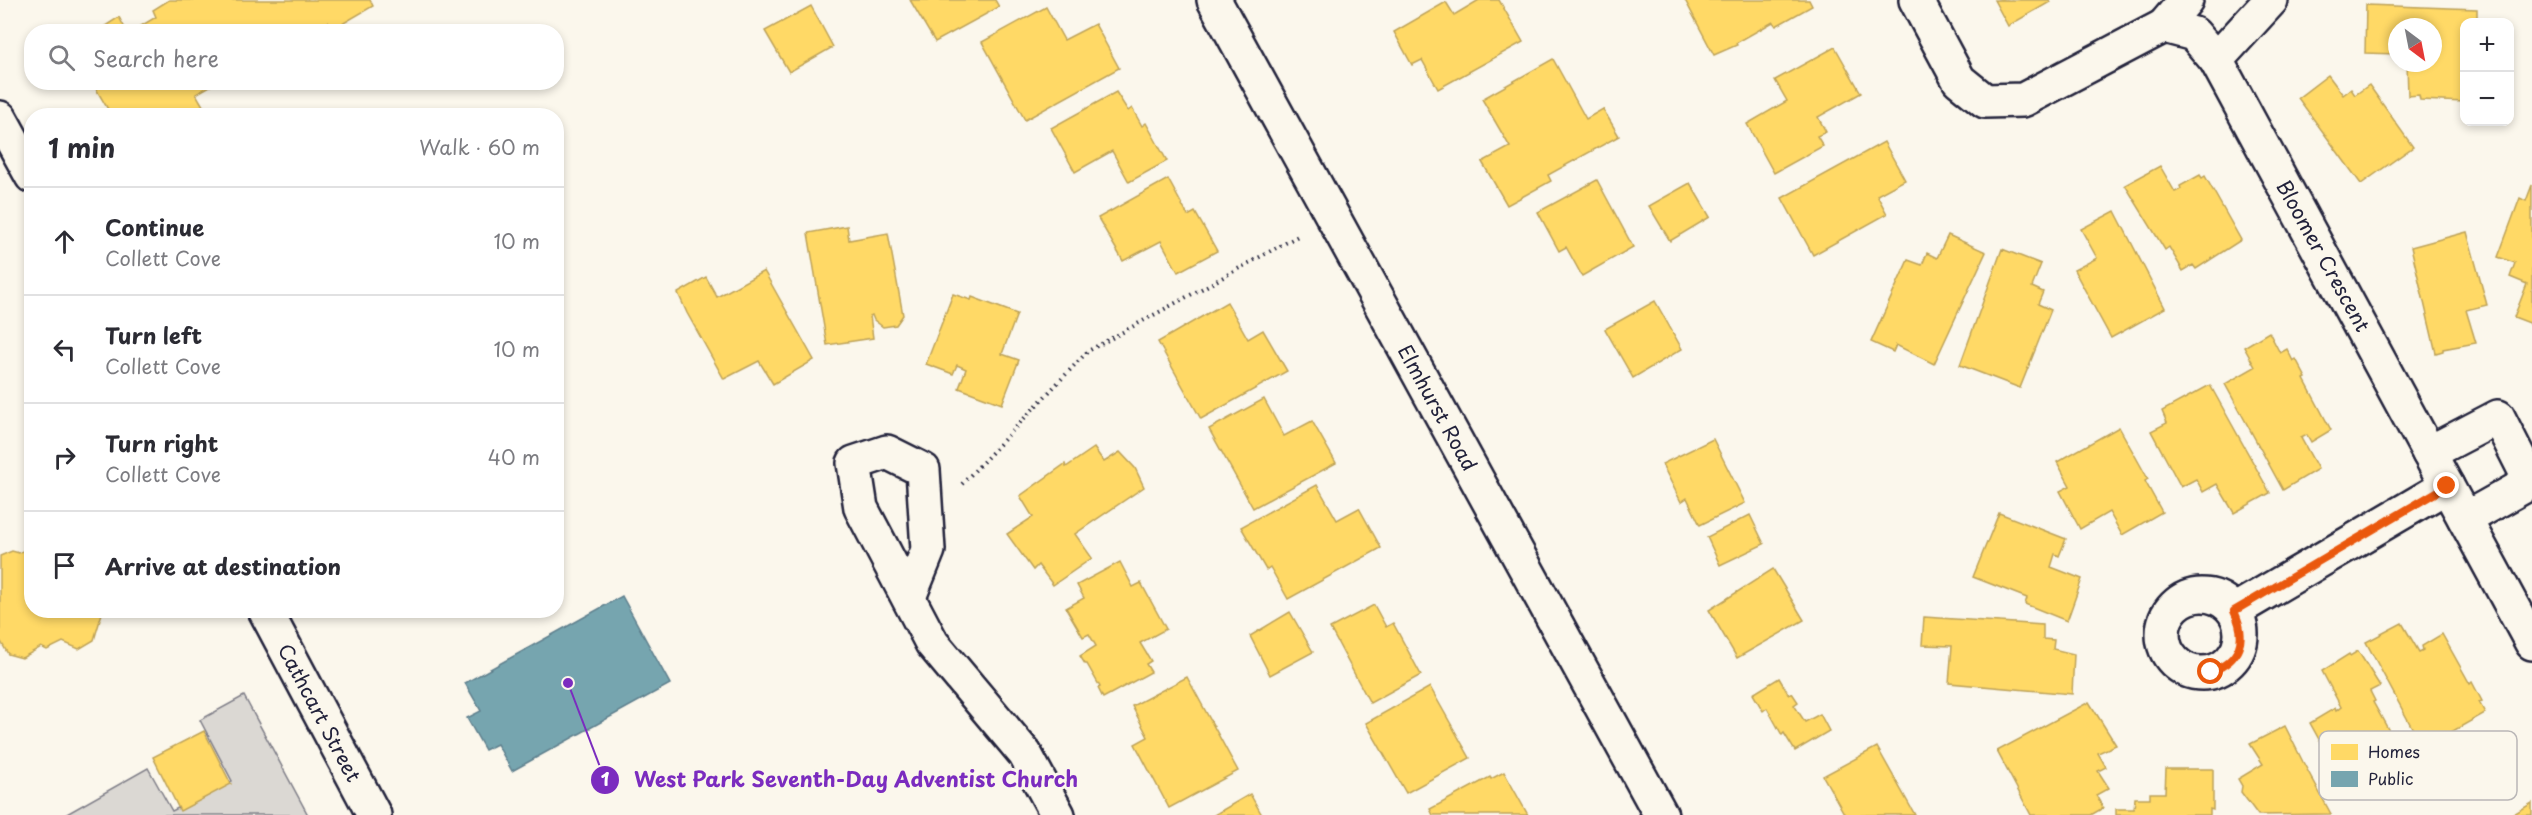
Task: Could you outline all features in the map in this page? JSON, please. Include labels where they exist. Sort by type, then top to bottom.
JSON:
[{"type":"street","name":"Elmhurst Road","points":[[1214,0],[1661,815]]},
{"type":"street","points":[[1916,0],[1959,80],[1985,101],[2023,100],[2164,26],[2186,0]]},
{"type":"street","points":[[2216,60],[2271,0]]},
{"type":"street","name":"Bloomer Crescent","points":[[2164,26],[2194,34],[2216,60],[2532,643]]},
{"type":"street","points":[[0,118],[24,162]]},
{"type":"street","points":[[2429,453],[2498,417],[2531,482],[2465,519]]},
{"type":"street","points":[[909,597],[928,550],[923,470],[887,452],[854,464],[861,508],[932,643],[1025,754],[1058,815]]},
{"type":"street","points":[[2234,611],[2447,486]]},
{"type":"street","name":"Cathcart Street","points":[[269,618],[374,815]]},
{"type":"path","points":[[927,521],[1088,351],[1333,218]]},
{"type":"shaded area","points":[[244,696],[308,815],[65,815],[148,768],[172,811],[232,781],[200,720]]},
{"type":"building: Homes","points":[[169,0],[370,0],[373,6],[342,24],[329,24],[328,22],[324,24],[144,24],[156,17],[153,10]]},
{"type":"building: Homes","points":[[910,0],[995,0],[999,7],[935,42]]},
{"type":"building: Homes","points":[[1479,0],[1499,0],[1523,42],[1438,89],[1422,60],[1412,65],[1394,32],[1446,2],[1454,15]]},
{"type":"building: Homes","points":[[1685,0],[1809,0],[1812,6],[1776,26],[1773,22],[1736,43],[1737,45],[1714,55]]},
{"type":"building: Homes","points":[[1994,0],[2049,0],[2050,2],[2008,26]]},
{"type":"building: Homes","points":[[2366,5],[2477,9],[2477,18],[2460,18],[2460,102],[2420,100],[2419,95],[2408,96],[2407,72],[2442,72],[2442,18],[2388,18],[2388,54],[2365,53]]},
{"type":"building: Homes","points":[[811,6],[833,47],[789,72],[765,31]]},
{"type":"building: Homes","points":[[1046,7],[1064,40],[1095,24],[1119,68],[1025,120],[982,42]]},
{"type":"building: Homes","points":[[119,17],[123,24],[108,24]]},
{"type":"building: Homes","points":[[1835,47],[1861,93],[1818,117],[1826,132],[1817,136],[1823,146],[1774,173],[1747,124],[1787,101],[1775,80]]},
{"type":"building: Homes","points":[[1553,59],[1586,119],[1603,109],[1619,136],[1548,175],[1551,181],[1507,205],[1482,162],[1510,147],[1482,99]]},
{"type":"building: Homes","points":[[2328,75],[2343,95],[2351,89],[2355,95],[2369,85],[2413,147],[2361,184],[2298,98]]},
{"type":"building: Homes","points":[[97,90],[203,90],[196,94],[204,108],[107,108]]},
{"type":"building: Homes","points":[[1116,92],[1128,111],[1132,108],[1142,126],[1146,123],[1167,161],[1129,182],[1112,151],[1075,172],[1051,128]]},
{"type":"building: Homes","points":[[1884,142],[1905,180],[1877,195],[1887,214],[1813,255],[1782,198]]},
{"type":"building: Homes","points":[[2160,166],[2175,192],[2181,189],[2180,186],[2200,175],[2202,178],[2205,176],[2241,240],[2196,269],[2193,265],[2183,271],[2169,247],[2165,250],[2125,185]]},
{"type":"building: Homes","points":[[1168,179],[1188,216],[1195,212],[1217,251],[1178,272],[1161,241],[1123,261],[1098,218]]},
{"type":"building: Homes","points":[[1597,180],[1633,247],[1582,276],[1566,247],[1559,251],[1538,212]]},
{"type":"building: Homes","points":[[1690,183],[1710,217],[1670,241],[1649,206]]},
{"type":"building: Homes","points":[[2532,185],[2532,324],[2514,317],[2527,284],[2510,277],[2515,263],[2498,257],[2520,198],[2526,201]]},
{"type":"building: Homes","points":[[2115,211],[2165,308],[2111,338],[2074,270],[2097,258],[2081,229]]},
{"type":"building: Homes","points":[[847,226],[849,240],[888,233],[903,315],[896,325],[883,327],[874,320],[872,315],[870,316],[873,338],[827,345],[808,233]]},
{"type":"building: Homes","points":[[2467,232],[2487,305],[2466,310],[2476,343],[2443,349],[2436,353],[2411,247]]},
{"type":"building: Homes","points":[[1948,235],[1986,252],[1934,364],[1896,345],[1893,352],[1871,342],[1908,260],[1922,265],[1927,253],[1937,258]]},
{"type":"building: Homes","points":[[2002,249],[2041,264],[2032,287],[2043,292],[2038,304],[2051,310],[2020,388],[1960,365]]},
{"type":"building: Homes","points":[[764,271],[814,360],[773,384],[759,361],[724,379],[678,293],[706,277],[717,297]]},
{"type":"building: Homes","points":[[953,294],[971,300],[972,297],[1017,314],[1002,354],[1019,360],[1002,404],[959,388],[966,369],[957,365],[953,374],[926,364]]},
{"type":"building: Homes","points":[[1655,301],[1682,349],[1633,378],[1605,329]]},
{"type":"building: Homes","points":[[1227,302],[1248,339],[1263,330],[1287,371],[1201,419],[1158,342]]},
{"type":"building: Homes","points":[[2269,332],[2280,353],[2287,349],[2293,361],[2296,359],[2331,430],[2311,442],[2307,435],[2301,438],[2318,469],[2283,490],[2225,384],[2255,367],[2244,347]]},
{"type":"building: Homes","points":[[2210,385],[2270,493],[2234,513],[2217,484],[2203,492],[2196,479],[2181,487],[2151,431],[2167,423],[2162,411]]},
{"type":"building: Homes","points":[[1264,399],[1284,436],[1312,421],[1336,463],[1253,508],[1209,429]]},
{"type":"building: Homes","points":[[2119,427],[2148,479],[2145,481],[2162,512],[2122,535],[2109,512],[2080,529],[2060,491],[2070,486],[2057,462]]},
{"type":"building: Homes","points":[[1713,439],[1745,503],[1700,525],[1687,498],[1681,502],[1662,464]]},
{"type":"building: Homes","points":[[1094,448],[1104,462],[1120,452],[1135,468],[1144,487],[1075,534],[1092,558],[1053,585],[1038,565],[1033,570],[1007,534],[1033,517],[1020,496],[1065,464],[1066,467]]},
{"type":"building: Homes","points":[[1317,485],[1337,520],[1359,508],[1381,548],[1288,599],[1270,567],[1266,570],[1241,527]]},
{"type":"building: Homes","points":[[1999,513],[2066,539],[2059,556],[2055,554],[2051,567],[2082,579],[2067,621],[2025,604],[2027,598],[1973,577]]},
{"type":"building: Homes","points":[[1750,515],[1764,544],[1720,565],[1707,537]]},
{"type":"building: Homes","points":[[24,550],[24,618],[101,618],[94,640],[79,649],[63,642],[47,650],[41,647],[22,658],[8,654],[0,640],[0,556],[12,551],[19,553]]},
{"type":"building: Homes","points":[[1120,562],[1133,587],[1141,583],[1166,629],[1140,643],[1151,661],[1146,664],[1151,672],[1103,698],[1098,688],[1100,687],[1080,656],[1096,646],[1089,634],[1083,637],[1066,608],[1084,598],[1077,585]]},
{"type":"building: Homes","points":[[1773,569],[1804,620],[1737,658],[1709,610]]},
{"type":"building: Homes","points":[[1374,605],[1386,627],[1393,623],[1421,675],[1370,703],[1330,628]]},
{"type":"building: Homes","points":[[1290,612],[1313,652],[1270,675],[1250,636]]},
{"type":"building: Homes","points":[[1924,617],[2043,625],[2043,639],[2054,640],[2053,649],[2074,654],[2072,694],[1949,683],[1952,646],[1922,645]]},
{"type":"building: Homes","points":[[2402,623],[2419,652],[2423,650],[2422,646],[2442,634],[2470,684],[2472,682],[2482,701],[2479,702],[2485,713],[2453,731],[2414,731],[2366,642]]},
{"type":"building: Homes","points":[[2358,651],[2380,686],[2370,691],[2375,701],[2373,702],[2389,731],[2319,731],[2319,739],[2310,723],[2335,708],[2336,711],[2341,707],[2322,671],[2349,654],[2350,656]]},
{"type":"building: Homes","points":[[1187,677],[1238,771],[1169,808],[1135,744],[1148,737],[1132,706]]},
{"type":"building: Homes","points":[[1779,678],[1789,695],[1792,693],[1798,702],[1794,705],[1805,722],[1820,714],[1829,731],[1795,751],[1784,733],[1782,735],[1767,708],[1763,711],[1753,694]]},
{"type":"building: Homes","points":[[1430,687],[1470,758],[1406,793],[1366,723]]},
{"type":"building: Homes","points":[[2089,702],[2116,745],[2098,753],[2106,767],[2098,771],[2109,788],[2096,795],[2103,808],[2091,815],[2031,815],[1997,751]]},
{"type":"building: Homes","points":[[2285,726],[2319,792],[2319,800],[2323,800],[2331,814],[2258,815],[2241,792],[2242,786],[2238,779],[2263,764],[2250,744]]},
{"type":"building: Homes","points":[[204,731],[231,784],[180,811],[153,757]]},
{"type":"building: Homes","points":[[1877,747],[1915,815],[1845,815],[1823,776]]},
{"type":"building: Homes","points":[[2166,769],[2213,769],[2213,810],[2210,809],[2210,815],[2116,815],[2116,809],[2134,809],[2135,798],[2150,798],[2150,793],[2165,793]]},
{"type":"building: Homes","points":[[1504,772],[1528,815],[1433,815],[1430,809]]},
{"type":"building: Homes","points":[[1250,794],[1262,815],[1214,815]]},
{"type":"building: Homes","points":[[2532,803],[2532,815],[2512,815]]},
{"type":"building: Public","points":[[622,596],[670,684],[512,771],[497,744],[485,750],[467,718],[481,711],[465,683]]},
{"type":"place","name":"West Park Seventh-Day Adventist Church","points":[[568,683]]},
{"type":"route","points":[[2211,672],[2223,667],[2233,658],[2240,646],[2240,624],[2234,611],[2447,486]]}]
